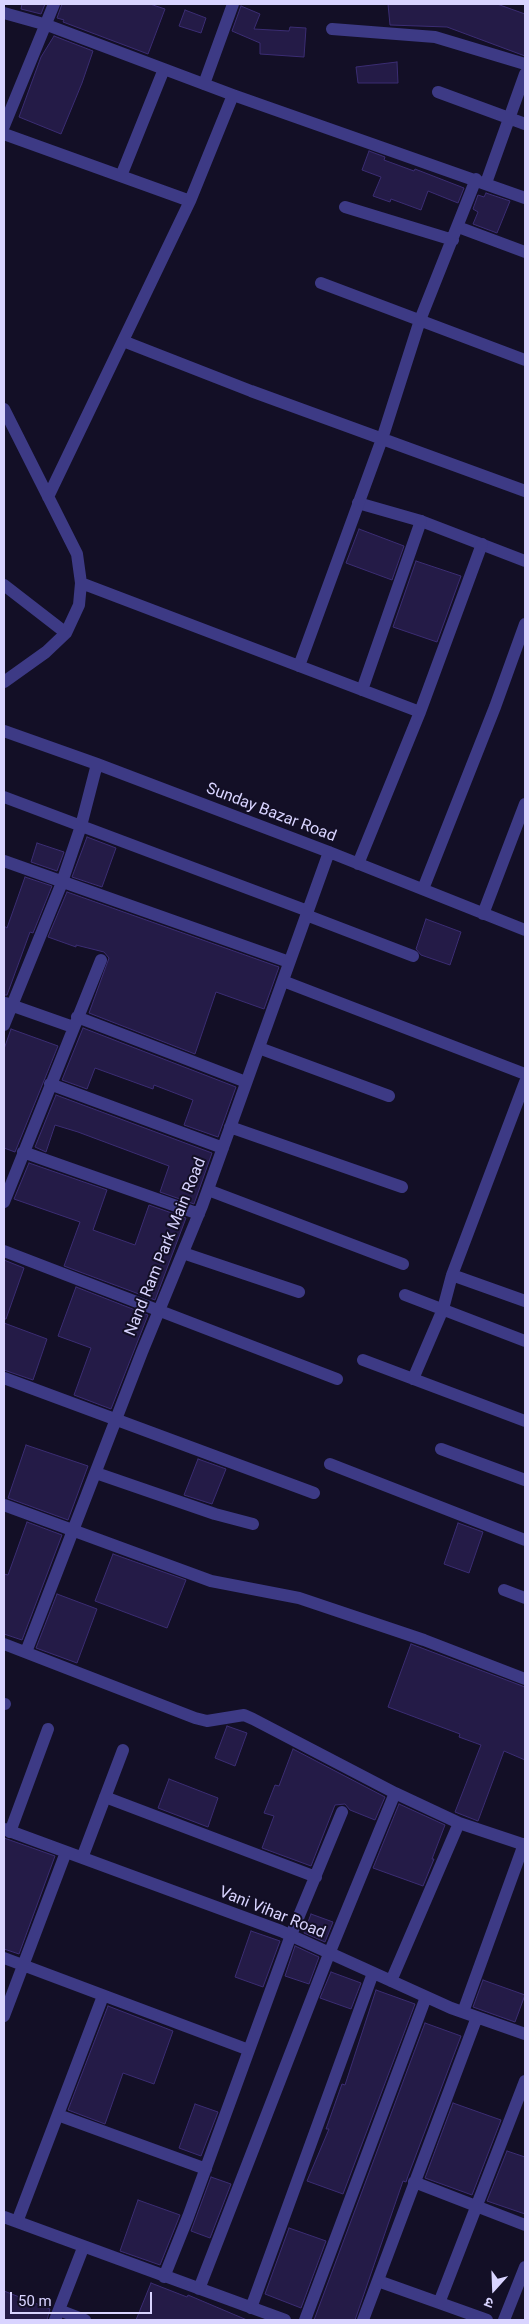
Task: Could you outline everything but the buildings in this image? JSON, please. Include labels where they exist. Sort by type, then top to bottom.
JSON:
[{"type":"street","points":[[4,126],[54,4]]},
{"type":"street","points":[[204,84],[233,4]]},
{"type":"street","points":[[4,13],[47,24],[233,96],[481,181],[525,198]]},
{"type":"street","points":[[332,29],[435,37],[525,64]]},
{"type":"street","points":[[121,176],[164,69]]},
{"type":"street","points":[[299,666],[382,439],[420,320],[458,227],[509,118],[525,74]]},
{"type":"street","points":[[438,92],[525,124]]},
{"type":"street","points":[[48,497],[190,201],[233,96]]},
{"type":"street","points":[[4,134],[190,201]]},
{"type":"street","points":[[345,207],[453,240]]},
{"type":"street","points":[[458,227],[525,252]]},
{"type":"street","points":[[321,283],[525,360]]},
{"type":"street","points":[[123,341],[251,391],[525,491]]},
{"type":"street","points":[[4,409],[76,554],[81,583],[79,606],[66,633],[46,652],[4,682]]},
{"type":"street","points":[[358,503],[421,521],[525,561]]},
{"type":"street","points":[[362,690],[421,521]]},
{"type":"street","points":[[358,864],[420,712],[482,544]]},
{"type":"street","points":[[81,583],[420,712]]},
{"type":"street","points":[[4,585],[66,633]]},
{"type":"street","points":[[423,890],[495,707],[525,624]]},
{"type":"street","name":"Sunday Bazar Road","points":[[4,732],[97,764],[329,852],[483,914],[524,927]]},
{"type":"street","points":[[4,1025],[8,1004],[62,880],[81,826],[97,764]]},
{"type":"street","points":[[4,797],[307,913],[413,956]]},
{"type":"street","points":[[483,914],[525,804]]},
{"type":"street","name":"Nand Ram Park Main Road","points":[[26,1652],[116,1418],[208,1190],[329,852]]},
{"type":"street","points":[[4,861],[289,962]]},
{"type":"street","points":[[4,1202],[100,960]]},
{"type":"street","points":[[282,981],[525,1074]]},
{"type":"street","points":[[8,1004],[75,1022],[246,1082]]},
{"type":"street","points":[[259,1048],[389,1096]]},
{"type":"street","points":[[413,1379],[443,1309],[452,1274],[525,1082]]},
{"type":"street","points":[[50,1084],[223,1148]]},
{"type":"street","points":[[230,1127],[402,1187]]},
{"type":"street","points":[[23,1152],[198,1214]]},
{"type":"street","points":[[208,1190],[403,1264]]},
{"type":"street","points":[[4,1252],[159,1309],[337,1379]]},
{"type":"street","points":[[183,1253],[299,1292]]},
{"type":"street","points":[[452,1274],[525,1301]]},
{"type":"street","points":[[405,1295],[525,1341]]},
{"type":"street","points":[[363,1360],[525,1421]]},
{"type":"street","points":[[4,1378],[314,1493]]},
{"type":"street","points":[[441,1449],[525,1480]]},
{"type":"street","points":[[330,1464],[525,1540]]},
{"type":"street","points":[[96,1473],[215,1514],[253,1524]]},
{"type":"street","points":[[4,1505],[211,1581],[299,1598],[424,1640],[525,1679]]},
{"type":"street","points":[[504,1590],[525,1598]]},
{"type":"street","points":[[4,1644],[195,1718],[207,1720],[244,1716],[253,1719],[395,1793],[459,1823],[525,1844],[463,2012]]},
{"type":"street","points":[[7,1831],[48,1729]]},
{"type":"street","points":[[82,1858],[123,1750]]},
{"type":"street","points":[[199,2289],[329,1954],[395,1793]]},
{"type":"street","points":[[105,1797],[316,1877]]},
{"type":"street","points":[[164,2277],[206,2169],[291,1935],[342,1812]]},
{"type":"street","points":[[391,1981],[459,1823]]},
{"type":"street","name":"Vani Vihar Road","points":[[7,1831],[291,1935],[426,1997],[525,2034]]},
{"type":"street","points":[[4,2016],[66,1852]]},
{"type":"street","points":[[4,1958],[249,2050]]},
{"type":"street","points":[[251,2308],[373,1973]]},
{"type":"street","points":[[17,2222],[103,1996]]},
{"type":"street","points":[[305,2320],[426,1997]]},
{"type":"street","points":[[363,2320],[477,2017]]},
{"type":"street","points":[[439,2303],[525,2081]]},
{"type":"street","points":[[58,2115],[206,2169]]},
{"type":"street","points":[[414,2182],[525,2225]]},
{"type":"street","points":[[4,2217],[83,2248],[285,2320]]},
{"type":"street","points":[[83,2248],[57,2315],[85,2320]]},
{"type":"street","points":[[504,2320],[525,2267]]},
{"type":"street","points":[[378,2281],[487,2320]]}]
